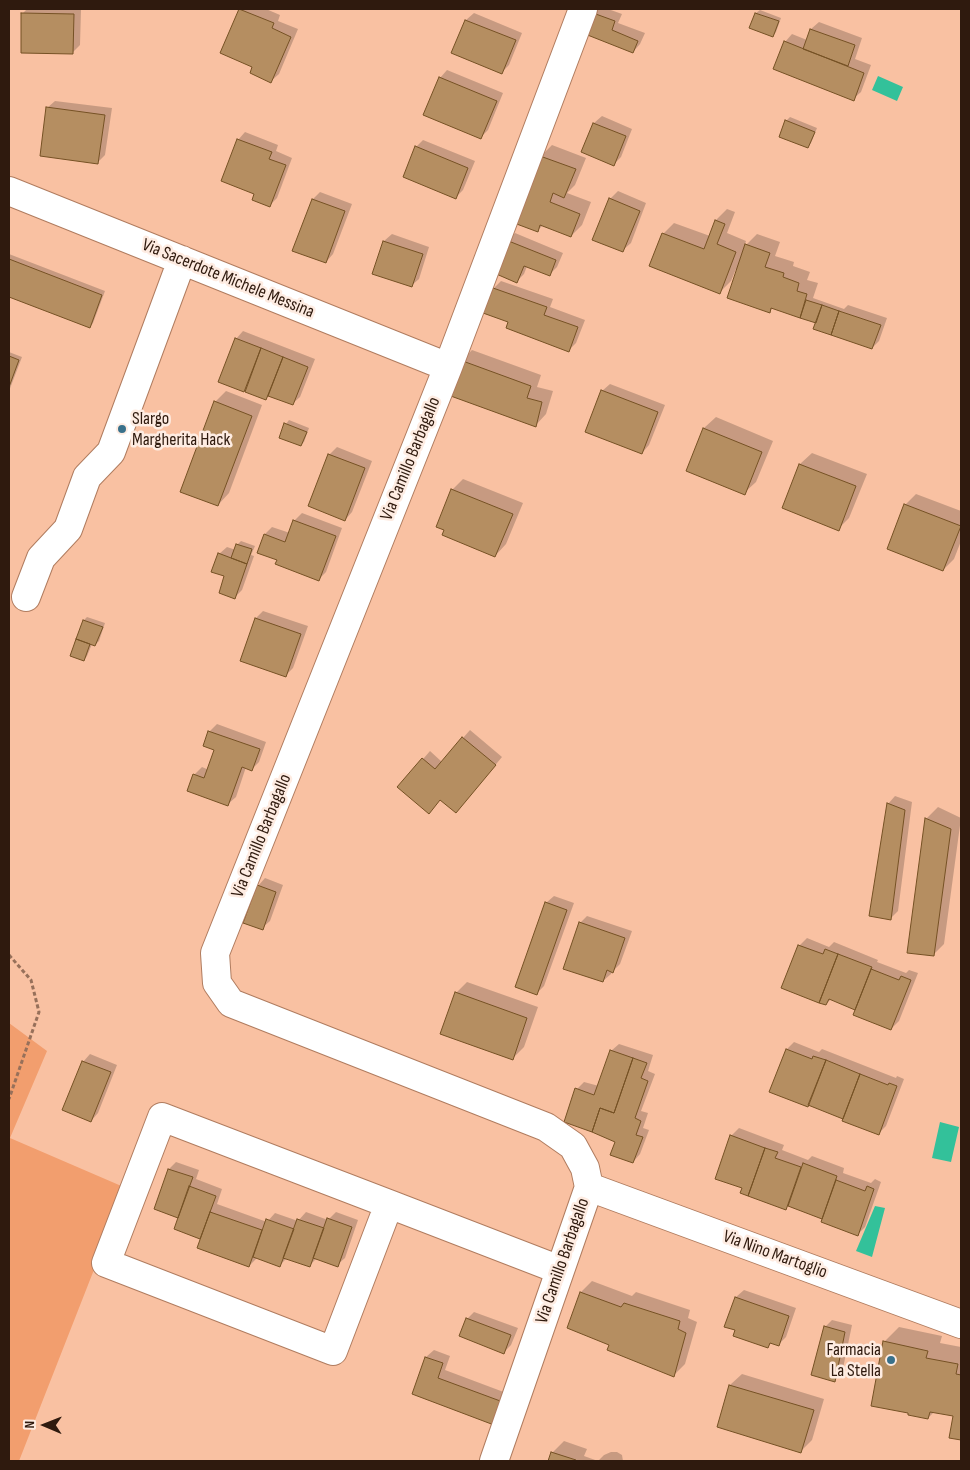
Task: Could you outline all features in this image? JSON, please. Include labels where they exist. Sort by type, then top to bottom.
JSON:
[{"type":"street","name":"Via Camillo Barbagallo","points":[[494,1461],[589,1187],[585,1168],[573,1146],[546,1127],[231,1004],[217,984],[215,953],[448,366],[582,9]]},
{"type":"street","name":"Via Sacerdote Michele Messina","points":[[9,191],[448,366]]},
{"type":"street","points":[[26,597],[40,558],[68,529],[88,477],[111,452],[182,260]]},
{"type":"street","points":[[389,1204],[333,1351],[106,1263],[162,1117],[389,1204],[560,1270]]},
{"type":"street","name":"Via Nino Martoglio","points":[[589,1187],[961,1324]]},
{"type":"path","points":[[9,955],[32,980],[39,1012],[9,1099]]},
{"type":"shaded area","points":[[878,76],[903,87],[897,101],[872,90]]},
{"type":"shaded area","points":[[9,1023],[47,1051],[10,1138],[126,1188],[19,1461],[9,1461]]},
{"type":"shaded area","points":[[940,1122],[959,1127],[951,1162],[932,1158]]},
{"type":"shaded area","points":[[875,1206],[885,1208],[872,1257],[856,1251]]},
{"type":"building","points":[[239,9],[274,23],[272,28],[291,37],[271,83],[250,73],[252,67],[220,53]]},
{"type":"building","points":[[21,13],[74,14],[73,54],[21,53]]},
{"type":"building","points":[[593,13],[615,21],[612,30],[638,41],[633,53],[585,34]]},
{"type":"building","points":[[755,13],[779,21],[773,37],[749,28]]},
{"type":"building","points":[[465,20],[516,40],[502,74],[451,53]]},
{"type":"building","points":[[810,29],[855,45],[848,66],[803,49]]},
{"type":"building","points":[[784,41],[864,73],[854,101],[773,69]]},
{"type":"building","points":[[439,77],[497,101],[481,139],[423,115]]},
{"type":"building","points":[[46,107],[105,115],[98,164],[40,156]]},
{"type":"building","points":[[785,120],[815,132],[808,148],[779,137]]},
{"type":"building","points":[[593,123],[626,136],[614,166],[581,152]]},
{"type":"building","points":[[237,139],[272,152],[269,159],[286,165],[270,207],[252,200],[254,194],[221,181]]},
{"type":"building","points":[[415,146],[468,168],[456,199],[403,177]]},
{"type":"building","points":[[540,156],[576,169],[564,198],[553,193],[550,202],[580,214],[571,237],[540,225],[538,232],[514,223]]},
{"type":"building","points":[[609,198],[640,211],[623,252],[592,240]]},
{"type":"building","points":[[312,199],[345,211],[326,263],[292,251]]},
{"type":"building","points":[[715,220],[725,224],[717,244],[736,252],[720,294],[649,266],[662,233],[704,249]]},
{"type":"building","points":[[506,240],[556,260],[550,276],[524,266],[517,283],[494,273]]},
{"type":"building","points":[[383,241],[423,254],[412,287],[372,274]]},
{"type":"building","points":[[745,244],[770,253],[765,267],[784,273],[783,277],[799,283],[797,291],[807,294],[800,318],[771,308],[770,313],[727,298]]},
{"type":"building","points":[[9,259],[102,295],[90,328],[9,297]]},
{"type":"building","points":[[493,288],[547,307],[544,315],[578,327],[569,352],[506,328],[508,322],[483,313]]},
{"type":"building","points":[[806,300],[822,305],[816,323],[800,318]]},
{"type":"building","points":[[822,305],[839,311],[831,335],[813,329]]},
{"type":"building","points":[[839,311],[881,325],[872,349],[831,335]]},
{"type":"building","points":[[235,338],[261,348],[244,392],[218,382]]},
{"type":"building","points":[[261,348],[283,357],[266,400],[245,392]]},
{"type":"building","points":[[9,356],[19,360],[9,387]]},
{"type":"building","points":[[283,357],[308,367],[293,405],[268,396]]},
{"type":"building","points":[[460,360],[531,386],[527,398],[542,402],[536,427],[448,395]]},
{"type":"building","points":[[601,390],[658,412],[642,454],[585,432]]},
{"type":"building","points":[[214,401],[252,416],[218,506],[180,492]]},
{"type":"building","points":[[284,423],[307,432],[301,446],[279,438]]},
{"type":"building","points":[[703,428],[762,452],[745,495],[686,471]]},
{"type":"building","points":[[328,454],[365,468],[345,521],[308,506]]},
{"type":"building","points":[[799,464],[856,486],[839,531],[782,508]]},
{"type":"building","points":[[451,489],[513,514],[495,557],[442,535],[444,530],[436,527]]},
{"type":"building","points":[[904,504],[961,526],[943,571],[887,549]]},
{"type":"building","points":[[293,520],[336,536],[319,581],[275,564],[277,560],[257,553],[264,534],[285,542]]},
{"type":"building","points":[[236,544],[252,549],[247,564],[231,558]]},
{"type":"building","points":[[218,553],[247,564],[235,599],[219,593],[224,576],[211,572]]},
{"type":"building","points":[[255,618],[301,634],[286,677],[240,661]]},
{"type":"building","points":[[83,620],[103,627],[95,646],[76,639]]},
{"type":"building","points":[[76,639],[90,644],[84,661],[70,656]]},
{"type":"building","points":[[208,731],[260,749],[252,771],[242,767],[228,806],[187,791],[193,774],[204,778],[214,750],[203,746]]},
{"type":"building","points":[[462,737],[496,765],[456,813],[440,800],[429,814],[397,787],[422,758],[435,769]]},
{"type":"building","points":[[887,803],[905,810],[891,920],[869,916]]},
{"type":"building","points":[[925,818],[951,829],[934,956],[907,953]]},
{"type":"building","points":[[257,885],[276,892],[263,930],[243,923]]},
{"type":"building","points":[[545,902],[567,910],[537,995],[515,987]]},
{"type":"building","points":[[579,922],[625,938],[613,973],[607,970],[603,982],[563,969]]},
{"type":"building","points":[[798,945],[823,954],[825,949],[838,954],[819,1003],[781,988]]},
{"type":"building","points":[[838,954],[872,967],[855,1010],[829,999],[826,1005],[819,1003]]},
{"type":"building","points":[[871,969],[899,980],[901,976],[911,980],[891,1030],[853,1015]]},
{"type":"building","points":[[455,992],[527,1018],[513,1060],[440,1034]]},
{"type":"building","points":[[786,1049],[812,1059],[813,1056],[826,1060],[808,1107],[769,1092]]},
{"type":"building","points":[[610,1050],[633,1058],[614,1113],[600,1108],[592,1132],[564,1122],[575,1088],[594,1095]]},
{"type":"building","points":[[633,1058],[647,1063],[641,1078],[648,1081],[635,1118],[641,1121],[636,1135],[643,1137],[633,1163],[610,1155],[615,1142],[592,1132],[600,1108],[614,1113]]},
{"type":"building","points":[[826,1060],[860,1074],[843,1119],[808,1105]]},
{"type":"building","points":[[82,1061],[111,1072],[91,1122],[62,1110]]},
{"type":"building","points":[[860,1074],[888,1085],[889,1083],[897,1086],[879,1135],[842,1121]]},
{"type":"building","points":[[730,1135],[765,1148],[748,1196],[740,1193],[742,1188],[715,1179]]},
{"type":"building","points":[[765,1148],[778,1152],[775,1158],[801,1167],[786,1210],[748,1196]]},
{"type":"building","points":[[803,1163],[837,1176],[822,1219],[788,1206]]},
{"type":"building","points":[[168,1169],[193,1177],[178,1218],[154,1209]]},
{"type":"building","points":[[836,1180],[865,1191],[867,1186],[874,1189],[858,1236],[821,1222]]},
{"type":"building","points":[[189,1186],[216,1196],[200,1239],[174,1229]]},
{"type":"building","points":[[210,1212],[262,1230],[249,1267],[197,1248]]},
{"type":"building","points":[[327,1218],[352,1227],[338,1267],[313,1258]]},
{"type":"building","points":[[266,1219],[294,1229],[280,1267],[253,1257]]},
{"type":"building","points":[[297,1219],[324,1228],[310,1267],[283,1258]]},
{"type":"building","points":[[580,1292],[621,1307],[624,1303],[680,1321],[678,1329],[686,1333],[674,1377],[607,1350],[609,1345],[567,1328]]},
{"type":"building","points":[[735,1297],[789,1316],[779,1346],[770,1343],[768,1348],[733,1336],[735,1330],[724,1327]]},
{"type":"building","points":[[466,1318],[511,1335],[504,1354],[459,1336]]},
{"type":"building","points":[[824,1326],[845,1332],[835,1382],[811,1375]]},
{"type":"building","points":[[883,1341],[928,1351],[926,1358],[958,1364],[956,1374],[961,1375],[961,1440],[949,1438],[953,1416],[930,1412],[928,1419],[871,1406]]},
{"type":"building","points":[[425,1357],[443,1363],[438,1378],[503,1402],[494,1425],[412,1394]]},
{"type":"building","points":[[729,1385],[814,1410],[801,1453],[717,1427]]},
{"type":"building","points":[[551,1452],[576,1460],[576,1461],[548,1461]]},
{"type":"place","name":"Slargo Margherita Hack","points":[[122,429]]},
{"type":"place","name":"Farmacia La Stella","points":[[891,1360]]}]
